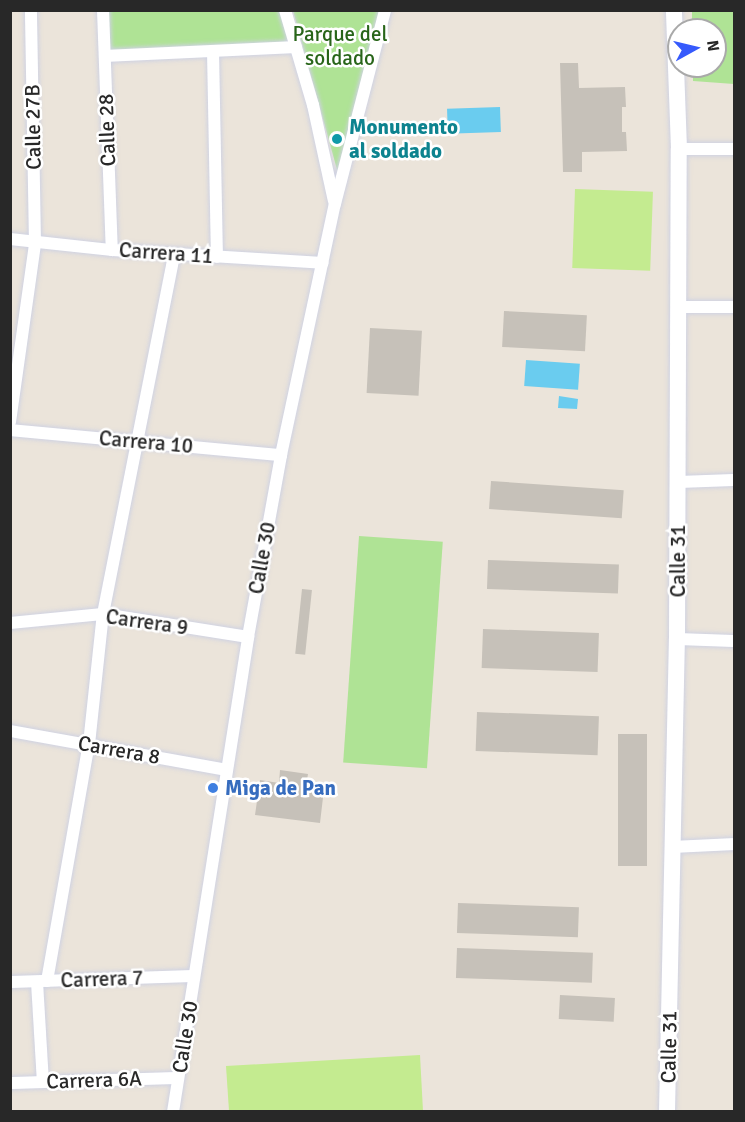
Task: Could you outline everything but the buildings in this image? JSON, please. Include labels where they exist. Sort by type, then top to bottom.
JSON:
[{"type":"main road","name":"Calle 31","points":[[667,1112],[678,482],[679,149],[674,10]]},
{"type":"street","name":"Calle 27B","points":[[31,10],[35,244]]},
{"type":"street","name":"Calle 28","points":[[103,10],[112,250]]},
{"type":"street","points":[[285,10],[313,105],[335,204]]},
{"type":"street","name":"Calle 30","points":[[173,1112],[248,637],[281,455],[335,204],[385,10]]},
{"type":"street","points":[[105,56],[296,47]]},
{"type":"street","points":[[213,51],[217,257]]},
{"type":"street","points":[[679,149],[735,149]]},
{"type":"street","name":"Carrera 11","points":[[10,239],[35,244],[112,250],[322,263]]},
{"type":"street","points":[[10,422],[35,244]]},
{"type":"street","points":[[43,1082],[42,982],[89,744],[103,614],[174,254]]},
{"type":"street","points":[[679,307],[735,307]]},
{"type":"street","name":"Carrera 10","points":[[10,430],[281,455]]},
{"type":"street","points":[[678,482],[735,480]]},
{"type":"street","name":"Carrera 9","points":[[10,623],[103,614],[248,637]]},
{"type":"street","points":[[677,639],[735,640]]},
{"type":"street","name":"Carrera 8","points":[[10,731],[227,770]]},
{"type":"street","points":[[673,847],[735,844]]},
{"type":"street","name":"Carrera 7","points":[[10,982],[194,976]]},
{"type":"street","name":"Carrera 6A","points":[[10,1083],[178,1078]]},
{"type":"green space","points":[[103,11],[285,11],[296,47],[105,56]]},
{"type":"green space","name":"Parque del soldado","points":[[293,11],[385,11],[341,184]]},
{"type":"green space","points":[[692,11],[734,11],[734,84],[693,81],[693,78],[727,78],[727,18],[692,18]]},
{"type":"green space","points":[[575,189],[653,192],[650,271],[572,268]]},
{"type":"green space","points":[[359,536],[443,542],[427,768],[343,762]]},
{"type":"green space","points":[[420,1055],[423,1111],[229,1111],[226,1066]]},
{"type":"water","points":[[500,107],[501,132],[448,134],[447,109]]},
{"type":"water","points":[[526,360],[580,364],[578,390],[524,386]]},
{"type":"water","points":[[559,396],[578,399],[577,409],[558,408]]},
{"type":"place","name":"Monumento al soldado","points":[[337,139]]},
{"type":"place","name":"Miga de Pan","points":[[213,788]]}]
